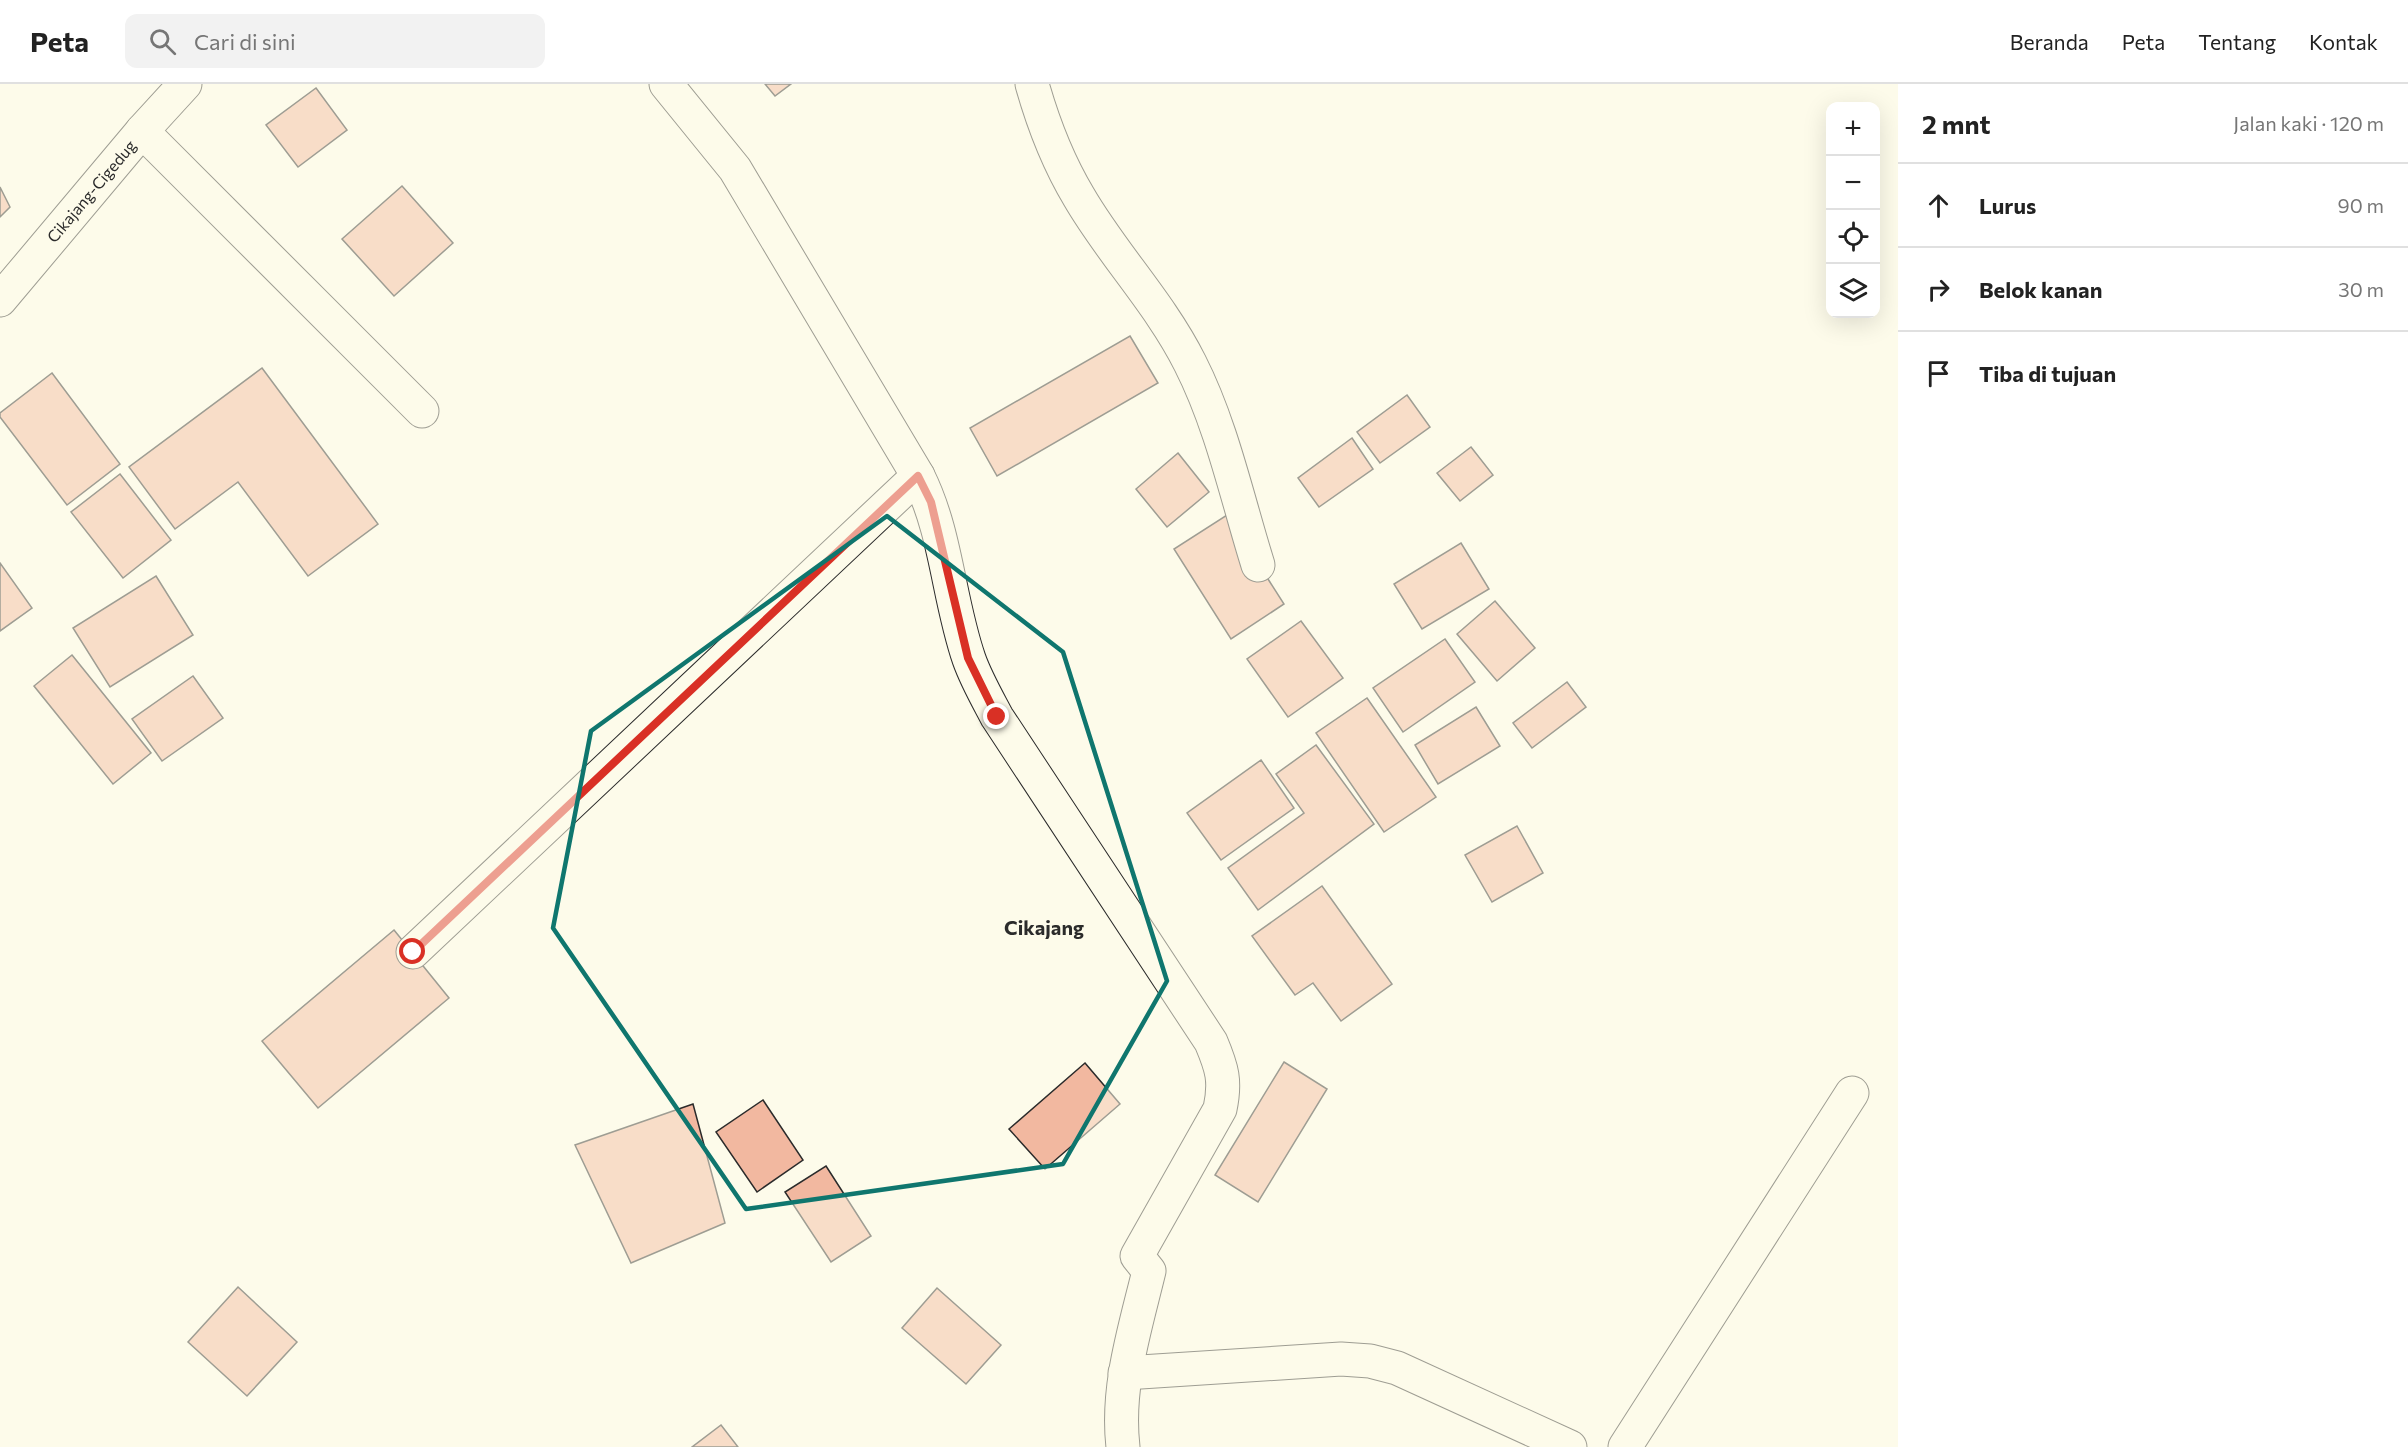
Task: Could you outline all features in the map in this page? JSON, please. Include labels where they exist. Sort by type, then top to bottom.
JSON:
[{"type":"street","name":"Cikajang-Cigedug","points":[[0,300],[142,131],[185,84]]},
{"type":"street","points":[[666,84],[735,169],[918,476],[931,502],[963,640],[977,680],[997,717],[1211,1042],[1220,1064],[1224,1087],[1220,1108],[1137,1256],[1149,1271],[1125,1373],[1121,1400],[1124,1447]]},
{"type":"street","points":[[1032,84],[1044,121],[1079,198],[1190,362],[1210,406],[1258,565]]},
{"type":"street","points":[[142,131],[422,411]]},
{"type":"street","points":[[413,952],[918,476]]},
{"type":"street","points":[[1624,1447],[1852,1093]]},
{"type":"street","points":[[1125,1373],[1341,1359],[1370,1361],[1397,1368],[1570,1447]]},
{"type":"highlighted area","points":[[887,516],[1063,652],[1167,981],[1063,1164],[746,1209],[553,928],[591,731]]},
{"type":"building","points":[[765,84],[791,84],[775,96]]},
{"type":"building","points":[[316,88],[347,130],[298,167],[266,125]]},
{"type":"building","points":[[402,186],[453,243],[394,296],[342,239]]},
{"type":"building","points":[[0,187],[10,207],[0,217]]},
{"type":"building","points":[[1130,336],[1158,383],[997,476],[970,428]]},
{"type":"building","points":[[262,368],[378,524],[308,576],[238,482],[175,529],[129,467]]},
{"type":"building","points":[[52,373],[120,464],[67,505],[0,417],[0,413]]},
{"type":"building","points":[[1407,395],[1430,427],[1380,463],[1357,432]]},
{"type":"building","points":[[1352,438],[1373,469],[1319,507],[1298,478]]},
{"type":"building","points":[[1471,447],[1493,475],[1460,501],[1437,473]]},
{"type":"building","points":[[1178,453],[1209,492],[1167,527],[1136,489]]},
{"type":"building","points":[[120,474],[171,540],[123,578],[71,512]]},
{"type":"building","points":[[1227,515],[1284,604],[1231,639],[1174,549]]},
{"type":"building","points":[[1461,543],[1489,589],[1422,629],[1394,584]]},
{"type":"building","points":[[0,563],[32,608],[0,631]]},
{"type":"building","points":[[156,576],[193,635],[110,687],[73,628]]},
{"type":"building","points":[[1495,601],[1535,648],[1497,681],[1457,634]]},
{"type":"building","points":[[1301,621],[1343,678],[1288,717],[1247,659]]},
{"type":"building","points":[[1445,639],[1475,682],[1403,732],[1373,688]]},
{"type":"building","points":[[72,655],[151,753],[113,784],[34,686]]},
{"type":"building","points":[[193,676],[223,718],[162,761],[132,719]]},
{"type":"building","points":[[1567,682],[1586,707],[1532,748],[1513,723]]},
{"type":"building","points":[[1367,698],[1436,797],[1384,832],[1316,733]]},
{"type":"building","points":[[1476,707],[1500,746],[1438,784],[1415,745]]},
{"type":"building","points":[[1316,745],[1374,824],[1258,910],[1228,868],[1304,813],[1276,774]]},
{"type":"building","points":[[1261,760],[1294,808],[1221,860],[1187,813]]},
{"type":"building","points":[[1517,826],[1543,873],[1492,902],[1465,855]]},
{"type":"building","points":[[1322,886],[1392,984],[1341,1021],[1313,983],[1295,995],[1252,936]]},
{"type":"building","points":[[394,930],[449,998],[318,1108],[262,1041]]},
{"type":"building","points":[[1284,1062],[1327,1089],[1258,1202],[1215,1175]]},
{"type":"building","points":[[1085,1063],[1120,1104],[1045,1169],[1009,1129]]},
{"type":"building","points":[[763,1100],[803,1160],[757,1192],[716,1132]]},
{"type":"building","points":[[693,1104],[725,1223],[631,1263],[575,1145]]},
{"type":"building","points":[[826,1166],[871,1236],[831,1262],[785,1192]]},
{"type":"building","points":[[238,1287],[297,1342],[247,1396],[188,1342]]},
{"type":"building","points":[[937,1288],[1001,1345],[966,1384],[902,1328]]},
{"type":"building","points":[[721,1425],[738,1447],[692,1447]]},
{"type":"district","name":"Cikajang","points":[[1044,928]]},
{"type":"route","points":[[413,952],[918,476],[931,502],[941,538],[968,658],[997,717]]}]
